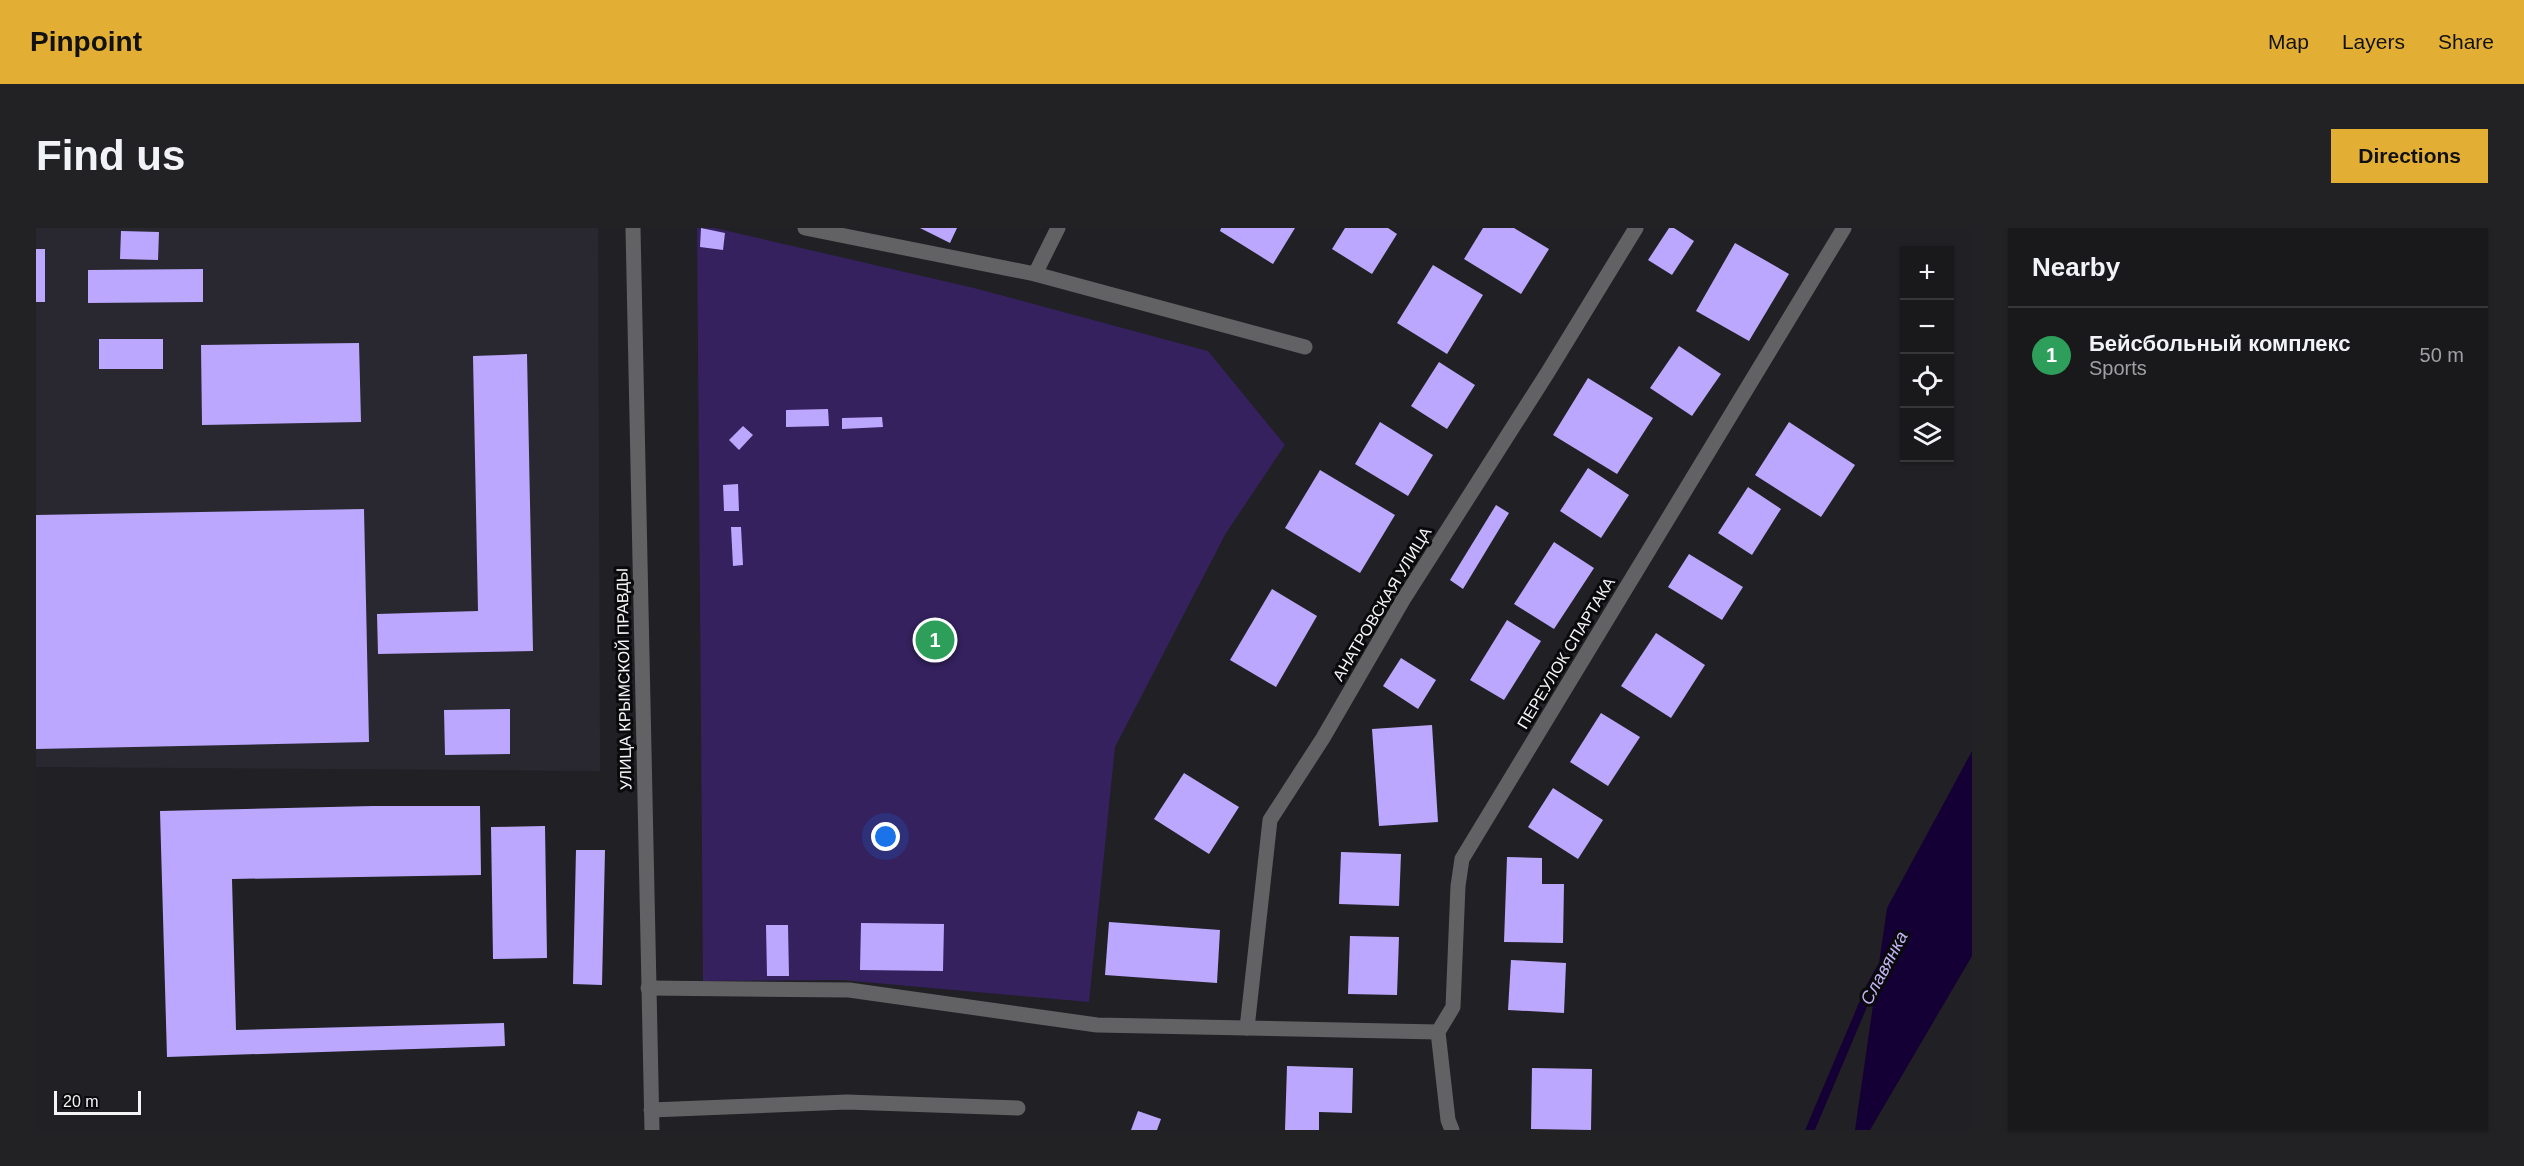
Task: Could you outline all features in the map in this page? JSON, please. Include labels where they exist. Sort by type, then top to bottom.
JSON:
[{"type":"street","name":"УЛИЦА КРЫМСКОЙ ПРАВДЫ","points":[[633,228],[652,1130]]},
{"type":"street","points":[[805,228],[1035,274],[1305,347]]},
{"type":"street","points":[[1035,274],[1058,228]]},
{"type":"street","name":"АНАТРОВСКАЯ УЛИЦА","points":[[1247,1028],[1270,820],[1323,738],[1403,600],[1548,372],[1636,228]]},
{"type":"street","name":"ПЕРЕУЛОК СПАРТАКА","points":[[1438,1032],[1453,1006],[1458,886],[1462,859],[1844,228]]},
{"type":"street","points":[[648,988],[849,990],[1097,1025],[1438,1032],[1448,1120],[1452,1130]]},
{"type":"street","points":[[651,1110],[847,1102],[1018,1108]]},
{"type":"shaded area","points":[[36,228],[598,228],[600,771],[36,767]]},
{"type":"shaded area","points":[[697,228],[715,228],[974,288],[1208,351],[1285,445],[1226,533],[1115,747],[1089,1002],[842,980],[703,981]]},
{"type":"water","points":[[1972,751],[1972,956],[1870,1130],[1855,1130],[1887,908]]},
{"type":"building","points":[[701,228],[725,233],[723,250],[700,247]]},
{"type":"building","points":[[920,228],[957,228],[950,243]]},
{"type":"building","points":[[1221,228],[1295,228],[1273,264],[1220,231]]},
{"type":"building","points":[[1345,228],[1388,228],[1397,234],[1372,274],[1332,249]]},
{"type":"building","points":[[1483,228],[1514,228],[1549,249],[1521,294],[1464,259]]},
{"type":"building","points":[[1669,228],[1674,228],[1694,241],[1672,275],[1648,260]]},
{"type":"building","points":[[121,231],[159,232],[158,260],[120,259]]},
{"type":"building","points":[[1735,243],[1789,274],[1749,341],[1696,311]]},
{"type":"building","points":[[36,249],[45,249],[45,302],[36,302]]},
{"type":"building","points":[[1433,265],[1483,295],[1447,354],[1397,323]]},
{"type":"building","points":[[203,269],[203,302],[88,303],[88,270]]},
{"type":"building","points":[[99,339],[163,339],[163,369],[99,369]]},
{"type":"building","points":[[359,343],[361,422],[202,425],[201,345]]},
{"type":"building","points":[[1679,346],[1721,374],[1692,416],[1650,388]]},
{"type":"building","points":[[527,354],[533,651],[378,654],[377,614],[478,611],[473,356]]},
{"type":"building","points":[[1439,362],[1475,385],[1447,429],[1411,406]]},
{"type":"building","points":[[1588,378],[1653,418],[1617,474],[1553,435]]},
{"type":"building","points":[[828,409],[829,426],[786,427],[786,410]]},
{"type":"building","points":[[882,417],[883,427],[842,429],[842,418]]},
{"type":"building","points":[[1380,422],[1433,455],[1408,496],[1355,464]]},
{"type":"building","points":[[1789,422],[1855,465],[1821,517],[1755,475]]},
{"type":"building","points":[[743,426],[753,435],[739,450],[729,440]]},
{"type":"building","points":[[1588,468],[1629,495],[1601,538],[1560,511]]},
{"type":"building","points":[[1320,470],[1395,515],[1360,573],[1285,528]]},
{"type":"building","points":[[738,484],[739,511],[724,511],[723,485]]},
{"type":"building","points":[[1748,487],[1781,509],[1752,555],[1718,533]]},
{"type":"building","points":[[1496,505],[1509,513],[1463,589],[1450,580]]},
{"type":"building","points":[[364,509],[369,742],[36,749],[36,515]]},
{"type":"building","points":[[731,527],[741,527],[743,565],[733,566]]},
{"type":"building","points":[[1554,542],[1594,568],[1554,629],[1514,604]]},
{"type":"building","points":[[1689,554],[1743,587],[1722,620],[1668,587]]},
{"type":"building","points":[[1272,589],[1317,616],[1276,687],[1230,660]]},
{"type":"building","points":[[1507,620],[1541,641],[1504,700],[1470,680]]},
{"type":"building","points":[[1656,633],[1705,665],[1671,718],[1621,686]]},
{"type":"building","points":[[1401,658],[1436,680],[1418,709],[1383,686]]},
{"type":"building","points":[[510,709],[510,754],[445,755],[444,710]]},
{"type":"building","points":[[1601,713],[1640,737],[1608,786],[1570,762]]},
{"type":"building","points":[[1432,725],[1438,822],[1379,826],[1372,729]]},
{"type":"building","points":[[1184,773],[1239,807],[1209,854],[1154,819]]},
{"type":"building","points":[[1553,788],[1603,820],[1578,859],[1528,827]]},
{"type":"building","points":[[480,806],[481,875],[232,879],[236,1030],[504,1023],[505,1046],[167,1057],[160,811]]},
{"type":"building","points":[[545,826],[547,958],[493,959],[491,827]]},
{"type":"building","points":[[576,850],[605,850],[602,985],[573,984]]},
{"type":"building","points":[[1341,852],[1401,854],[1399,906],[1339,904]]},
{"type":"building","points":[[1507,857],[1542,858],[1542,884],[1564,884],[1563,943],[1504,942]]},
{"type":"building","points":[[1109,922],[1220,930],[1217,983],[1105,975]]},
{"type":"building","points":[[861,923],[944,924],[943,971],[860,970]]},
{"type":"building","points":[[766,925],[788,925],[789,976],[767,976]]},
{"type":"building","points":[[1350,936],[1399,937],[1397,995],[1348,994]]},
{"type":"building","points":[[1511,960],[1566,963],[1564,1013],[1508,1010]]},
{"type":"building","points":[[1287,1066],[1353,1068],[1352,1113],[1319,1112],[1319,1130],[1285,1130]]},
{"type":"building","points":[[1532,1068],[1592,1069],[1591,1130],[1531,1129]]},
{"type":"building","points":[[1138,1111],[1161,1119],[1157,1130],[1131,1130]]},
{"type":"waterway","name":"Славянка","points":[[1810,1130],[1871,986],[1883,965]]},
{"type":"place","name":"Бейсбольный комплекс","points":[[935,640]]}]
